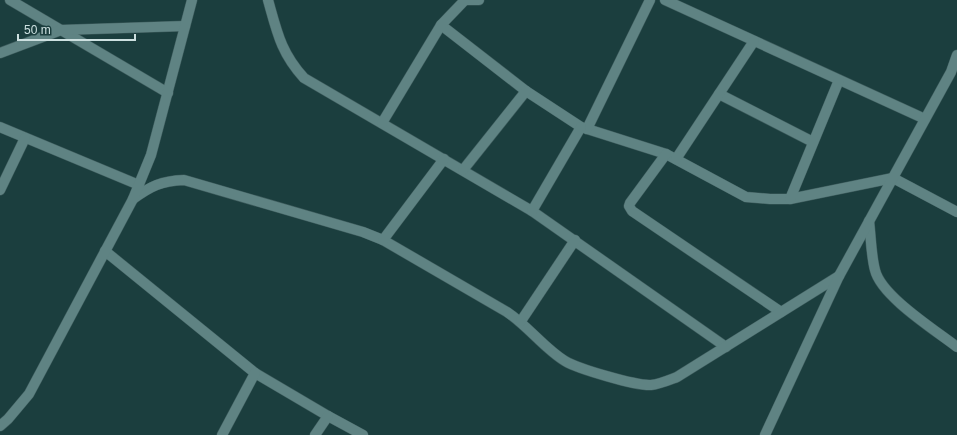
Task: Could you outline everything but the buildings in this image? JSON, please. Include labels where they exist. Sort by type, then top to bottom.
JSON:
[{"type":"street","points":[[10,0],[168,93]]},
{"type":"street","points":[[0,426],[8,419],[29,394],[133,199],[151,155],[192,0]]},
{"type":"street","points":[[268,0],[282,47],[295,68],[304,78],[532,211],[726,347]]},
{"type":"street","points":[[382,123],[441,24],[465,0],[479,0]]},
{"type":"street","points":[[532,211],[584,128],[650,0]]},
{"type":"street","points":[[664,0],[925,119]]},
{"type":"street","points":[[441,24],[526,91],[584,128],[666,154],[746,197],[790,199],[893,178],[957,212]]},
{"type":"street","points":[[0,53],[61,30],[185,26]]},
{"type":"street","points":[[676,159],[754,40]]},
{"type":"street","points":[[765,435],[839,276],[951,72],[957,56]]},
{"type":"street","points":[[790,199],[839,80]]},
{"type":"street","points":[[463,170],[526,91]]},
{"type":"street","points":[[719,94],[813,142]]},
{"type":"street","points":[[0,127],[138,186]]},
{"type":"street","points":[[0,190],[25,138]]},
{"type":"street","points":[[666,154],[630,203],[629,206],[632,211],[781,312]]},
{"type":"street","points":[[383,240],[444,159]]},
{"type":"street","points":[[133,199],[150,187],[166,181],[184,180],[363,232],[383,240],[521,322],[564,361],[576,367],[650,385],[677,377],[839,276]]},
{"type":"street","points":[[869,221],[875,271],[882,285],[893,298],[957,347]]},
{"type":"street","points":[[521,322],[575,240]]},
{"type":"street","points":[[105,251],[255,372],[328,416],[363,435]]},
{"type":"street","points":[[222,435],[255,372]]},
{"type":"street","points":[[315,435],[328,416]]}]
